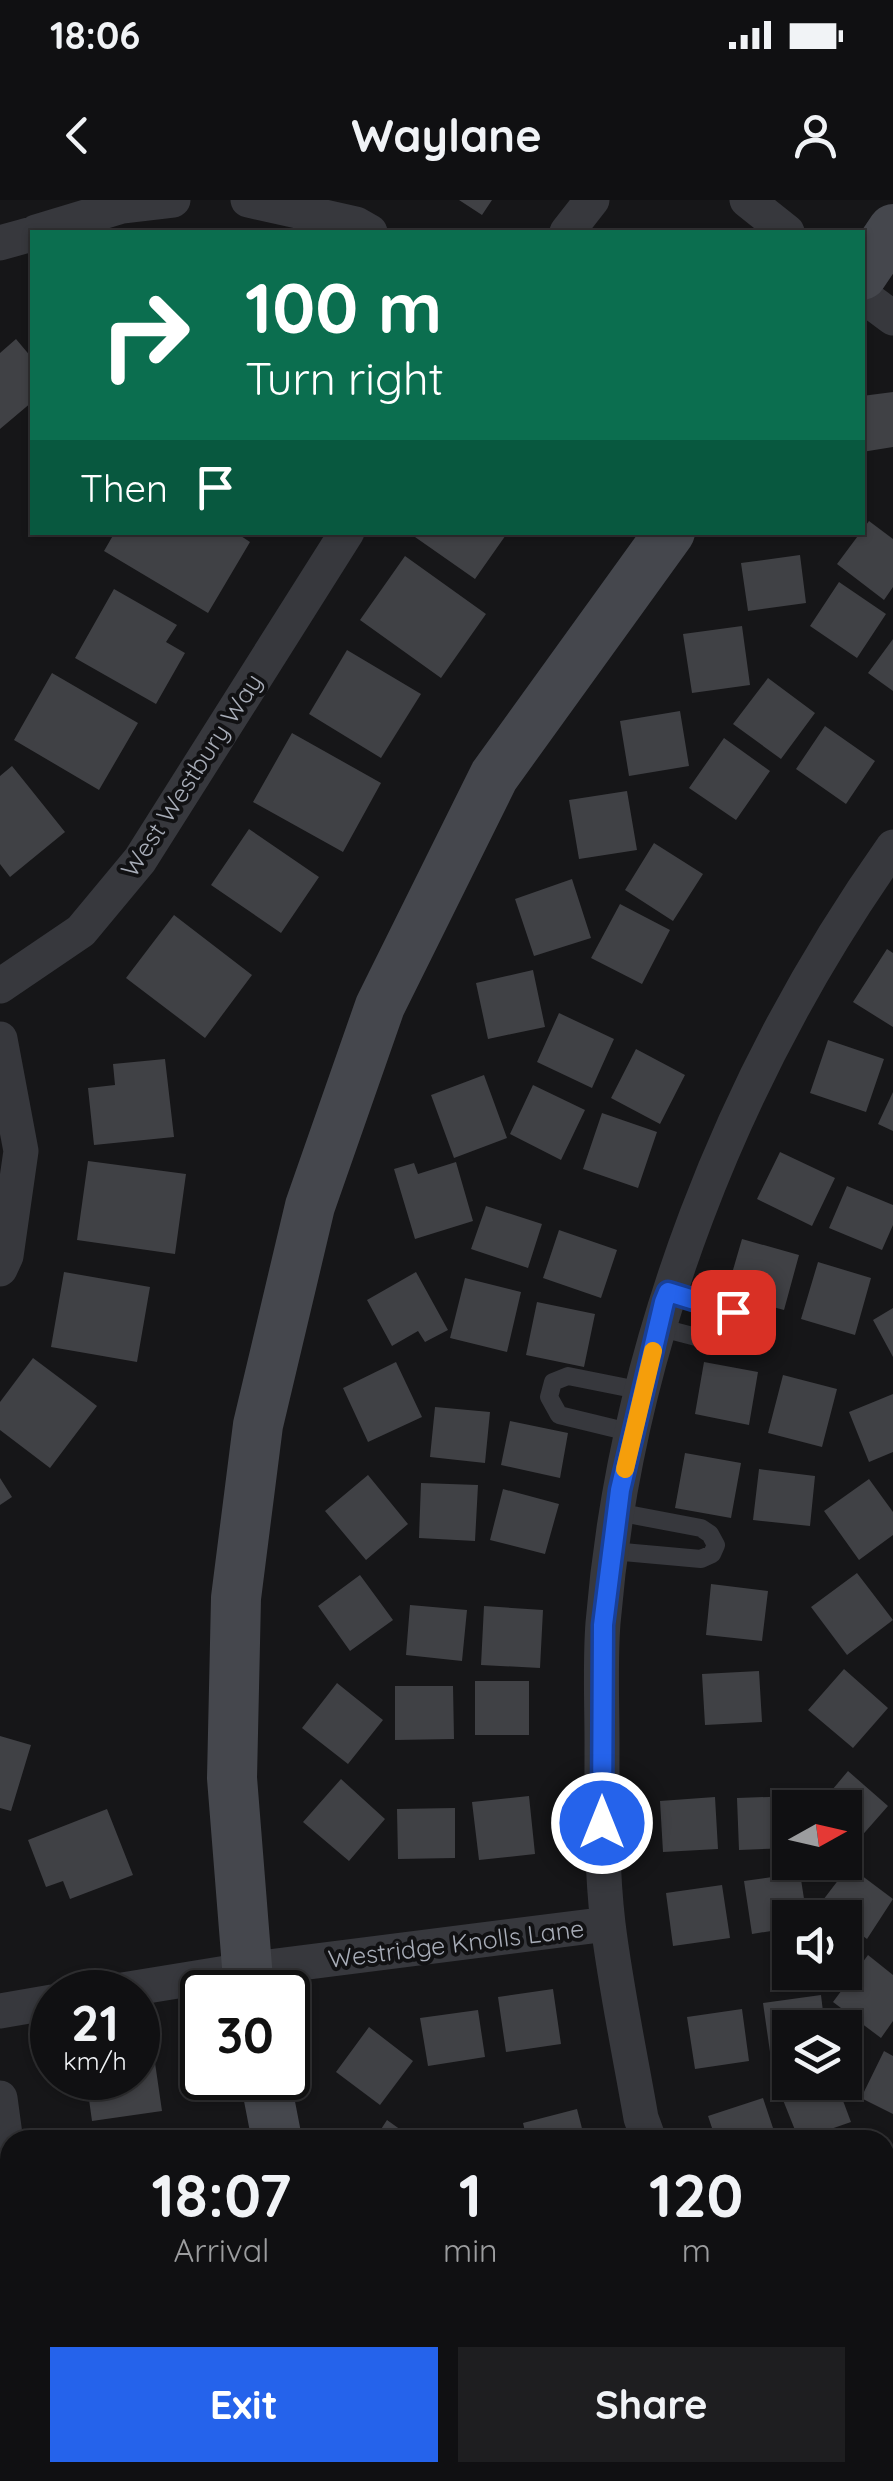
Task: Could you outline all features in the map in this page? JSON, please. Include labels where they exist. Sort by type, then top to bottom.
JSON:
[{"type":"street","points":[[44,230],[122,206],[173,200]]},
{"type":"street","points":[[248,200],[356,224],[366,230]]},
{"type":"street","points":[[570,230],[592,200]]},
{"type":"street","points":[[747,200],[784,230]]},
{"type":"street","points":[[865,271],[893,229]]},
{"type":"street","points":[[0,244],[30,234]]},
{"type":"street","points":[[865,296],[893,318]]},
{"type":"street","name":"West Westbury Way","points":[[0,986],[81,932],[140,860],[345,535]]},
{"type":"street","points":[[246,1970],[232,1778],[236,1598],[258,1425],[310,1206],[380,1006],[494,776],[668,535]]},
{"type":"street","points":[[645,2130],[608,1924],[602,1823],[602,1644],[618,1512],[668,1292],[742,1106],[855,901],[893,847]]},
{"type":"street","points":[[0,1039],[22,1151],[6,1256],[0,1269]]},
{"type":"street","name":"Westridge Knolls Lane","points":[[310,1971],[608,1924]]},
{"type":"street","points":[[0,2011],[30,2006]]},
{"type":"street","points":[[0,2098],[4,2130]]},
{"type":"street","points":[[269,2100],[275,2130]]},
{"type":"lane","points":[[658,1327],[727,1346],[738,1340],[741,1322],[733,1312],[668,1292]]},
{"type":"lane","points":[[634,1433],[560,1415],[549,1397],[553,1382],[568,1376],[643,1391]]},
{"type":"lane","points":[[612,1552],[702,1560],[712,1554],[716,1545],[701,1528],[618,1512]]},
{"type":"building","points":[[459,200],[492,200],[482,215]]},
{"type":"building","points":[[16,339],[30,356],[30,404],[0,429],[0,353]]},
{"type":"building","points":[[893,392],[893,447],[865,452],[865,396]]},
{"type":"building","points":[[869,521],[893,539],[893,587],[884,600],[837,564],[859,535],[865,535]]},
{"type":"building","points":[[113,535],[240,535],[250,542],[208,613],[104,551]]},
{"type":"building","points":[[416,535],[506,535],[475,579]]},
{"type":"building","points":[[800,555],[806,603],[748,611],[741,563]]},
{"type":"building","points":[[405,556],[486,614],[441,678],[360,620]]},
{"type":"building","points":[[839,582],[886,614],[857,658],[810,626]]},
{"type":"building","points":[[114,589],[177,625],[166,642],[185,653],[156,704],[75,658]]},
{"type":"building","points":[[742,626],[750,685],[692,693],[683,634]]},
{"type":"building","points":[[893,639],[893,691],[868,673]]},
{"type":"building","points":[[347,650],[421,694],[381,758],[309,714]]},
{"type":"building","points":[[52,673],[138,723],[99,790],[14,740]]},
{"type":"building","points":[[768,678],[815,713],[781,759],[733,724]]},
{"type":"building","points":[[680,711],[689,766],[629,776],[620,721]]},
{"type":"building","points":[[825,726],[875,761],[846,804],[796,769]]},
{"type":"building","points":[[292,733],[381,783],[343,852],[253,802]]},
{"type":"building","points":[[724,738],[770,771],[736,820],[689,788]]},
{"type":"building","points":[[12,766],[65,832],[10,877],[0,864],[0,776]]},
{"type":"building","points":[[627,791],[637,850],[579,859],[569,800]]},
{"type":"building","points":[[249,829],[319,877],[281,933],[211,885]]},
{"type":"building","points":[[654,843],[703,874],[673,921],[625,890]]},
{"type":"building","points":[[572,879],[591,938],[534,956],[515,899]]},
{"type":"building","points":[[620,904],[670,930],[642,984],[591,958]]},
{"type":"building","points":[[174,915],[252,975],[205,1038],[126,978]]},
{"type":"building","points":[[887,949],[893,953],[893,1027],[853,1002]]},
{"type":"building","points":[[533,970],[545,1027],[488,1039],[476,983]]},
{"type":"building","points":[[559,1013],[614,1039],[592,1088],[537,1062]]},
{"type":"building","points":[[828,1040],[884,1059],[866,1112],[810,1093]]},
{"type":"building","points":[[636,1049],[685,1075],[660,1124],[611,1098]]},
{"type":"building","points":[[165,1059],[174,1137],[94,1145],[88,1088],[115,1085],[113,1064]]},
{"type":"building","points":[[484,1075],[507,1138],[454,1158],[431,1095]]},
{"type":"building","points":[[533,1085],[585,1110],[561,1160],[510,1134]]},
{"type":"building","points":[[893,1092],[893,1131],[878,1124]]},
{"type":"building","points":[[602,1113],[657,1132],[638,1188],[583,1169]]},
{"type":"building","points":[[780,1152],[835,1178],[812,1226],[757,1199]]},
{"type":"building","points":[[88,1161],[186,1174],[175,1254],[77,1240]]},
{"type":"building","points":[[456,1162],[473,1221],[415,1239],[394,1169],[414,1163],[418,1174]]},
{"type":"building","points":[[847,1186],[893,1205],[893,1225],[882,1250],[829,1228]]},
{"type":"building","points":[[486,1206],[542,1224],[528,1268],[471,1249]]},
{"type":"building","points":[[559,1230],[617,1250],[601,1298],[543,1278]]},
{"type":"building","points":[[742,1239],[799,1255],[784,1310],[726,1294]]},
{"type":"building","points":[[818,1262],[871,1278],[855,1335],[801,1319]]},
{"type":"building","points":[[64,1272],[150,1287],[137,1362],[51,1347]]},
{"type":"building","points":[[416,1272],[448,1330],[425,1342],[418,1331],[392,1346],[367,1300]]},
{"type":"building","points":[[465,1278],[521,1292],[507,1352],[450,1338]]},
{"type":"building","points":[[537,1302],[595,1314],[584,1367],[526,1355]]},
{"type":"building","points":[[893,1308],[893,1357],[873,1320]]},
{"type":"building","points":[[33,1358],[97,1406],[50,1468],[0,1430],[0,1402]]},
{"type":"building","points":[[396,1362],[422,1417],[368,1442],[343,1388]]},
{"type":"building","points":[[704,1362],[758,1372],[749,1425],[695,1414]]},
{"type":"building","points":[[783,1375],[837,1389],[822,1447],[768,1433]]},
{"type":"building","points":[[893,1394],[893,1452],[869,1462],[849,1412]]},
{"type":"building","points":[[435,1407],[490,1412],[485,1463],[430,1457]]},
{"type":"building","points":[[510,1421],[568,1433],[560,1478],[501,1465]]},
{"type":"building","points":[[685,1453],[741,1463],[731,1518],[675,1508]]},
{"type":"building","points":[[759,1469],[815,1476],[810,1526],[753,1520]]},
{"type":"building","points":[[368,1475],[408,1524],[366,1560],[325,1511]]},
{"type":"building","points":[[0,1478],[12,1497],[0,1505]]},
{"type":"building","points":[[869,1479],[893,1512],[893,1535],[859,1560],[824,1511]]},
{"type":"building","points":[[421,1483],[478,1485],[475,1541],[419,1538]]},
{"type":"building","points":[[503,1489],[559,1504],[545,1554],[490,1540]]},
{"type":"building","points":[[857,1573],[893,1620],[847,1655],[811,1607]]},
{"type":"building","points":[[360,1575],[393,1620],[350,1651],[318,1606]]},
{"type":"building","points":[[711,1584],[768,1591],[762,1641],[706,1635]]},
{"type":"building","points":[[410,1605],[467,1610],[462,1661],[406,1655]]},
{"type":"building","points":[[484,1606],[543,1610],[540,1668],[481,1665]]},
{"type":"building","points":[[844,1669],[888,1708],[853,1748],[808,1710]]},
{"type":"building","points":[[759,1671],[762,1722],[705,1725],[702,1674]]},
{"type":"building","points":[[475,1681],[529,1681],[529,1735],[475,1735]]},
{"type":"building","points":[[337,1683],[383,1720],[348,1764],[302,1728]]},
{"type":"building","points":[[395,1686],[453,1686],[454,1739],[395,1740]]},
{"type":"building","points":[[0,1736],[31,1745],[11,1811],[0,1808]]},
{"type":"building","points":[[848,1771],[888,1806],[862,1836],[862,1790],[832,1790]]},
{"type":"building","points":[[341,1779],[385,1819],[349,1861],[303,1822]]},
{"type":"building","points":[[529,1796],[535,1854],[479,1860],[472,1802]]},
{"type":"building","points":[[715,1797],[718,1849],[663,1852],[660,1801]]},
{"type":"building","points":[[772,1797],[772,1849],[739,1850],[737,1798]]},
{"type":"building","points":[[455,1808],[455,1858],[398,1859],[397,1809]]},
{"type":"building","points":[[107,1809],[133,1875],[70,1899],[63,1881],[46,1887],[28,1840]]},
{"type":"building","points":[[862,1876],[893,1899],[867,1939],[862,1935],[862,1900],[823,1900],[838,1880],[862,1880]]},
{"type":"building","points":[[772,1877],[801,1880],[804,1900],[772,1900],[772,1931],[752,1934],[744,1881]]},
{"type":"building","points":[[722,1885],[730,1938],[673,1946],[666,1893]]},
{"type":"building","points":[[868,1955],[893,1975],[893,2021],[881,2038],[862,2024],[862,2010],[844,2010],[833,2002],[842,1990],[862,1990],[862,1963]]},
{"type":"building","points":[[553,1989],[561,2044],[506,2052],[498,1997]]},
{"type":"building","points":[[821,1995],[823,2010],[772,2010],[770,2052],[763,2003]]},
{"type":"building","points":[[742,2009],[749,2061],[695,2069],[687,2017]]},
{"type":"building","points":[[478,2010],[485,2057],[428,2066],[420,2018]]},
{"type":"building","points":[[369,2027],[413,2061],[380,2105],[336,2072]]},
{"type":"building","points":[[884,2051],[893,2056],[893,2114],[862,2096]]},
{"type":"building","points":[[160,2097],[162,2111],[92,2121],[89,2100]]},
{"type":"building","points":[[763,2098],[774,2130],[713,2130],[708,2116]]},
{"type":"building","points":[[783,2100],[843,2100],[851,2122],[828,2130],[795,2130]]},
{"type":"building","points":[[577,2109],[582,2130],[525,2130],[523,2123]]},
{"type":"building","points":[[387,2120],[401,2130],[380,2130]]},
{"type":"slow traffic","points":[[625,1469],[653,1351]]},
{"type":"route","points":[[602,1823],[603,1625],[620,1490],[664,1302],[668,1292],[733,1312]]}]
